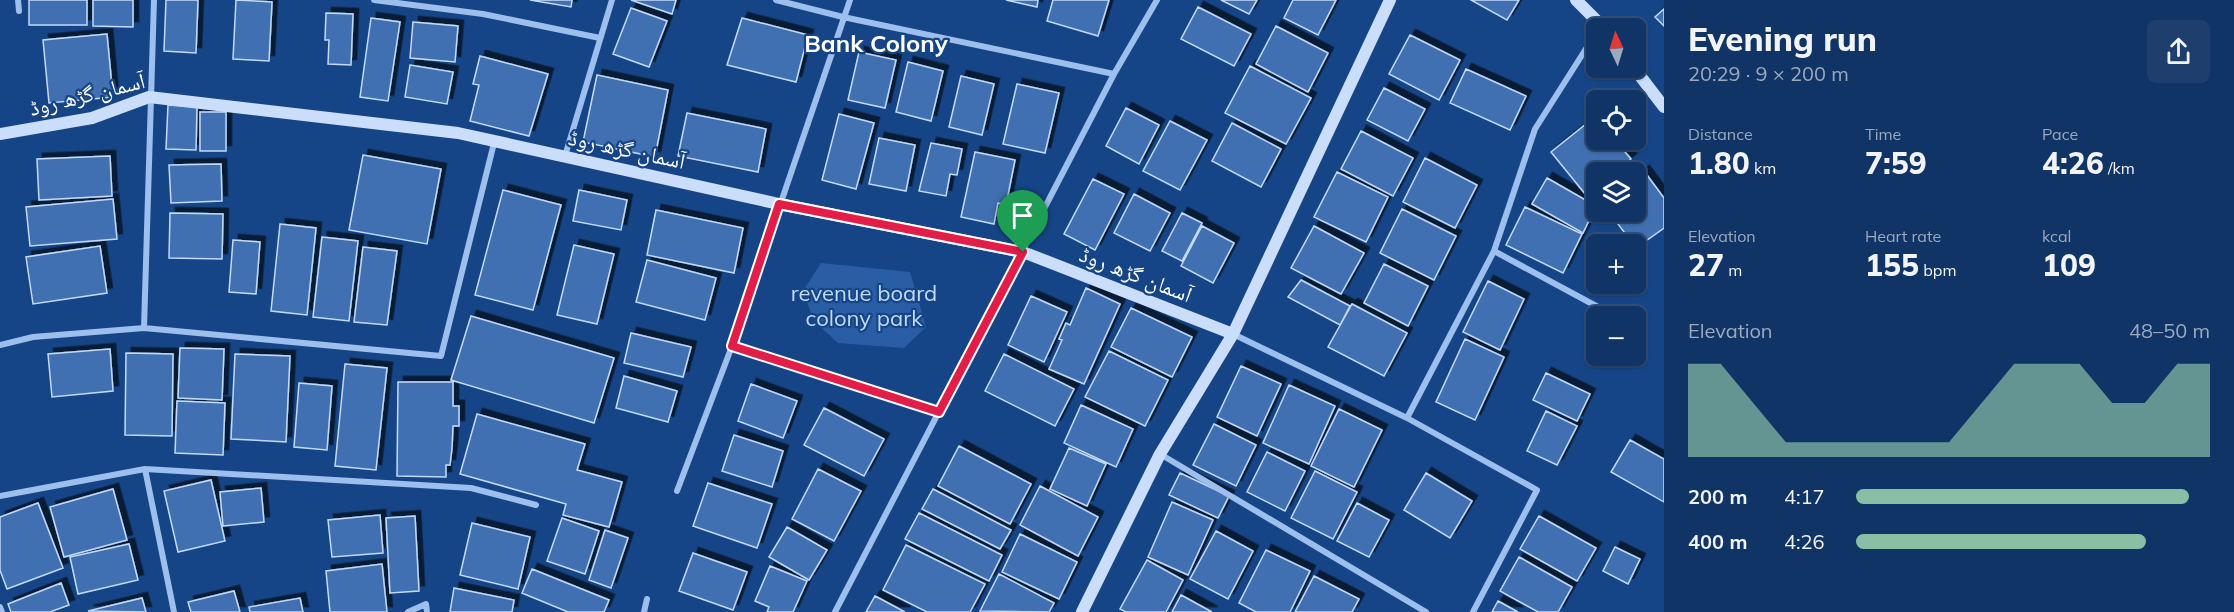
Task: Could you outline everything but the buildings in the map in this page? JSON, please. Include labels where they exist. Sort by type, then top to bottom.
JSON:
[{"type":"street","points":[[18,0],[19,10]]},
{"type":"street","points":[[144,328],[149,97],[154,0]]},
{"type":"street","points":[[374,0],[483,14],[600,38]]},
{"type":"street","points":[[565,157],[612,0]]},
{"type":"street","points":[[776,0],[843,17],[1114,74]]},
{"type":"street","points":[[677,491],[732,346],[850,0]]},
{"type":"street","points":[[835,612],[1114,74],[1156,0]]},
{"type":"street","points":[[1082,612],[1160,454],[1233,334],[1390,0]]},
{"type":"street","points":[[1576,0],[1591,18]]},
{"type":"street","points":[[1407,418],[1494,251],[1535,129],[1586,51]]},
{"type":"street","points":[[1643,78],[1662,100]]},
{"type":"street","name":"آسمان گڑھ روڈ","points":[[0,134],[92,118],[149,97],[458,133],[494,143],[779,204],[1023,252],[1233,334]]},
{"type":"street","points":[[0,345],[33,337],[144,328],[441,356],[494,143]]},
{"type":"street","points":[[1494,251],[1596,306]]},
{"type":"street","points":[[1233,334],[1407,418],[1537,490],[1473,612]]},
{"type":"street","points":[[732,346],[939,412]]},
{"type":"street","points":[[1160,454],[1426,612]]},
{"type":"street","points":[[146,469],[174,612]]},
{"type":"street","points":[[0,495],[146,469],[471,488],[536,506]]},
{"type":"street","points":[[644,612],[647,599]]},
{"type":"street","points":[[408,612],[426,604],[428,612]]},
{"type":"street","points":[[0,608],[2,612]]},
{"type":"green space","name":"revenue board colony park","points":[[821,263],[910,272],[926,327],[904,348],[838,343],[814,321],[803,291]]},
{"type":"district","name":"Bank Colony","points":[[876,43]]},
{"type":"route","points":[[779,204],[1023,252],[939,412],[732,346],[779,204]]}]
